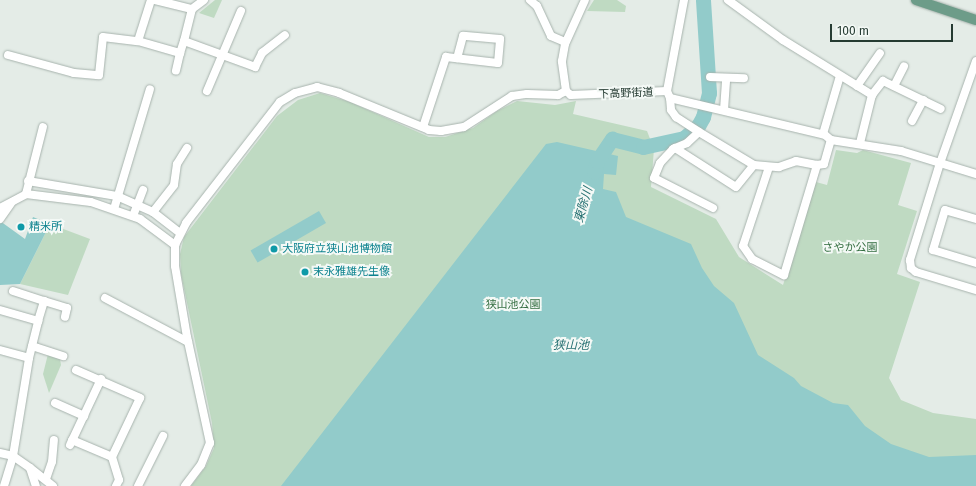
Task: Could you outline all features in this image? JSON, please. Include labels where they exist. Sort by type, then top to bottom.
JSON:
[{"type":"main road","points":[[916,0],[976,20]]},
{"type":"street","points":[[138,41],[151,0]]},
{"type":"street","points":[[155,0],[192,9]]},
{"type":"street","points":[[176,71],[192,9],[204,0]]},
{"type":"street","points":[[530,0],[537,6],[551,36],[565,42]]},
{"type":"street","points":[[185,486],[201,465],[210,443],[188,342],[175,266],[175,245],[180,233],[269,115],[280,102],[295,93],[317,88],[340,93],[423,127],[440,131],[452,130],[476,121],[512,96],[527,94],[558,95],[566,91],[562,61],[565,42],[585,0]]},
{"type":"street","name":"下高野街道","points":[[566,91],[574,95],[668,95],[684,0]]},
{"type":"street","points":[[728,0],[783,40],[872,95]]},
{"type":"street","points":[[207,91],[241,11]]},
{"type":"street","points":[[184,41],[255,68],[262,53],[285,36]]},
{"type":"street","points":[[423,127],[446,57],[498,63],[500,39],[463,36],[457,58]]},
{"type":"street","points":[[8,55],[74,73],[99,75],[103,37],[138,41],[180,53]]},
{"type":"street","points":[[857,86],[880,53]]},
{"type":"street","points":[[976,61],[940,163],[910,260],[911,268],[976,290]]},
{"type":"street","points":[[894,86],[904,66]]},
{"type":"street","points":[[823,134],[840,76]]},
{"type":"street","points":[[710,77],[726,80],[744,78]]},
{"type":"street","points":[[724,110],[726,80]]},
{"type":"street","points":[[860,143],[872,95],[883,81],[941,109]]},
{"type":"street","points":[[114,209],[150,89]]},
{"type":"street","points":[[832,140],[824,164],[817,165],[796,161],[779,167],[754,165],[676,117],[671,110],[668,95],[765,122],[823,134],[832,140],[856,145],[860,143],[900,151],[976,174]]},
{"type":"street","points":[[912,121],[923,100]]},
{"type":"street","points":[[26,194],[28,181],[44,126]]},
{"type":"street","points":[[696,130],[687,143],[675,148],[660,162],[654,178],[713,208]]},
{"type":"street","points":[[153,212],[174,185],[177,164],[187,148]]},
{"type":"street","points":[[675,148],[736,187],[754,165]]},
{"type":"street","points":[[769,167],[743,246],[752,258],[784,275],[817,165]]},
{"type":"street","points":[[28,181],[117,196],[138,204],[153,212],[180,233]]},
{"type":"street","points":[[133,216],[143,190]]},
{"type":"street","points":[[0,208],[26,194],[71,198],[114,209],[133,216],[175,245]]},
{"type":"street","points":[[0,219],[12,202]]},
{"type":"street","points":[[976,219],[945,210],[933,250],[976,263]]},
{"type":"street","points":[[13,291],[68,308],[65,317]]},
{"type":"street","points":[[105,298],[188,342]]},
{"type":"street","points":[[4,486],[13,456],[28,358],[44,301]]},
{"type":"street","points":[[0,310],[38,321]]},
{"type":"street","points":[[32,346],[63,356]]},
{"type":"street","points":[[0,350],[28,358]]},
{"type":"street","points":[[76,370],[140,398],[112,457],[119,480],[116,486]]},
{"type":"street","points":[[101,380],[71,442],[112,457]]},
{"type":"street","points":[[55,403],[84,416]]},
{"type":"street","points":[[138,486],[163,436]]},
{"type":"street","points":[[46,478],[52,462],[54,440]]},
{"type":"street","points":[[0,453],[13,456],[46,478],[53,486]]},
{"type":"street","points":[[30,468],[36,486]]},
{"type":"green space","points":[[215,0],[222,0],[214,18],[199,13]]},
{"type":"green space","points":[[594,0],[617,0],[626,6],[625,12],[587,11]]},
{"type":"green space","name":"狭山池公園","points":[[320,93],[350,102],[429,137],[445,137],[473,128],[497,111],[517,101],[555,105],[576,101],[573,114],[647,131],[654,149],[651,187],[716,219],[739,257],[783,285],[816,182],[827,185],[836,150],[857,153],[863,150],[911,163],[898,205],[917,211],[897,274],[920,282],[889,378],[901,400],[933,413],[976,419],[976,486],[191,486],[206,466],[214,448],[212,423],[181,274],[180,254],[184,237],[277,116],[298,100]]},
{"type":"green space","points":[[50,224],[90,239],[68,295],[20,284]]},
{"type":"green space","points":[[48,354],[60,359],[61,365],[49,393],[43,374]]},
{"type":"water","name":"狭山池","points":[[557,142],[618,156],[616,175],[604,174],[603,189],[616,192],[626,217],[691,244],[702,268],[714,286],[734,303],[758,355],[794,378],[801,386],[833,403],[848,405],[865,426],[891,444],[929,457],[976,455],[976,486],[281,486],[546,144]]},
{"type":"water","points":[[319,211],[326,223],[258,263],[251,250]]},
{"type":"water","points":[[33,217],[50,224],[20,284],[0,285],[0,221],[25,239]]},
{"type":"waterway","name":"東除川","points":[[594,172],[597,161],[612,139],[643,147],[684,138],[698,126],[703,117],[709,93],[703,0]]},
{"type":"place","name":"精米所","points":[[21,227]]},
{"type":"place","name":"大阪府立狭山池博物館","points":[[274,249]]},
{"type":"place","name":"末永雅雄先生像","points":[[305,272]]},
{"type":"park label","name":"さやか公園","points":[[850,248]]}]
